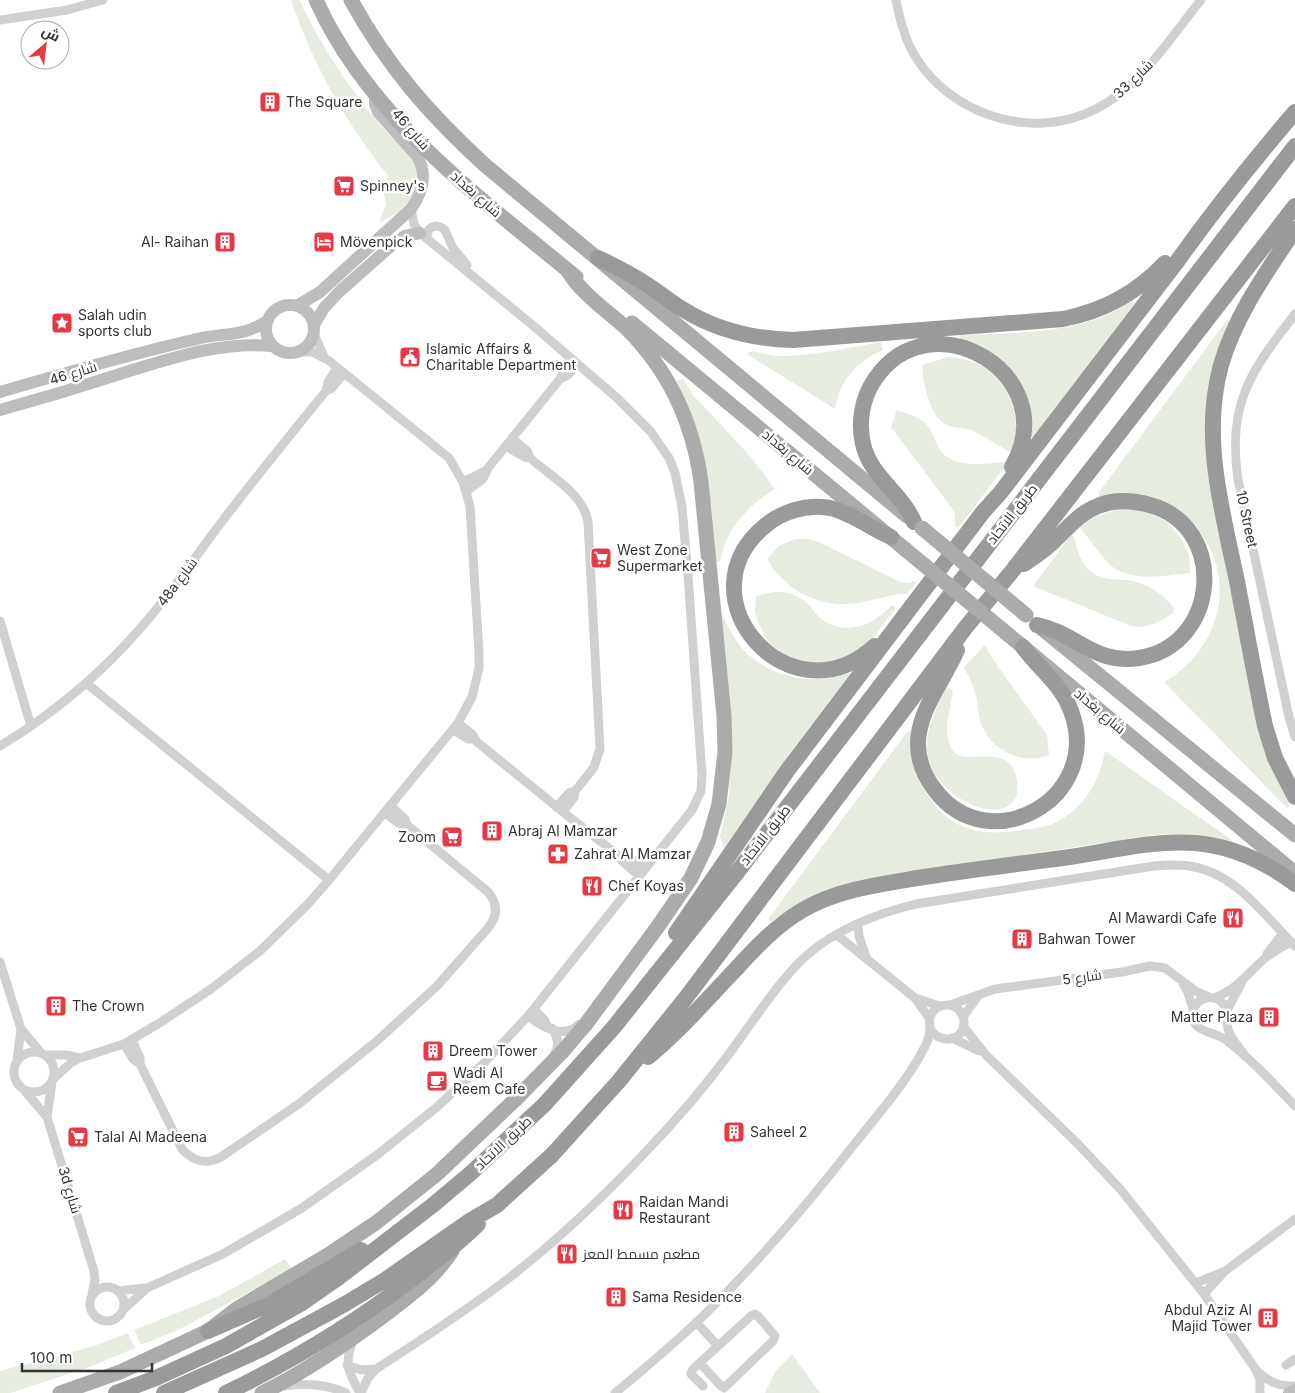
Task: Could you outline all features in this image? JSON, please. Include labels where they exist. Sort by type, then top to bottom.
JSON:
[{"type":"highway","points":[[637,997],[664,951],[787,771],[983,512],[1029,456],[1176,263],[1200,228],[1295,112]]},
{"type":"highway","name":"طريق الاتحاد","points":[[116,1393],[226,1346],[264,1325],[338,1278],[471,1173],[544,1105],[587,1058],[741,868],[1295,146]]},
{"type":"highway","points":[[226,1393],[291,1360],[338,1331],[400,1288],[455,1246],[552,1155],[620,1081],[718,957],[966,627],[1013,570],[1295,206]]},
{"type":"highway","points":[[598,258],[634,276],[683,310],[711,324],[743,335],[760,338],[776,340],[810,339],[1050,321],[1083,315],[1114,303],[1135,290],[1155,274],[1200,228]]},
{"type":"highway","points":[[1295,229],[1241,314],[1221,365],[1214,403],[1212,444],[1215,471],[1270,742],[1282,774],[1295,797]]},
{"type":"highway","points":[[918,525],[901,498],[880,477],[870,463],[862,443],[861,419],[868,392],[883,369],[903,354],[927,346],[948,344],[984,356],[1009,379],[1020,403],[1023,429],[1018,454],[1011,470],[983,512]]},
{"type":"highway","points":[[1013,570],[1044,550],[1087,511],[1097,506],[1120,500],[1154,506],[1175,517],[1189,532],[1199,550],[1205,582],[1201,606],[1196,617],[1183,635],[1161,651],[1128,659],[1106,656],[1084,648],[1061,633],[1031,620]]},
{"type":"highway","points":[[891,537],[874,530],[851,516],[828,508],[803,508],[784,514],[760,530],[746,547],[737,569],[736,605],[744,627],[759,646],[780,661],[809,669],[838,667],[860,658],[874,647],[906,615]]},
{"type":"highway","points":[[966,627],[947,671],[925,713],[919,732],[918,745],[920,758],[929,783],[938,794],[956,809],[976,818],[1009,819],[1020,817],[1040,808],[1064,784],[1074,764],[1078,742],[1071,708],[1059,688],[1023,648]]},
{"type":"highway","points":[[1259,692],[1280,749],[1295,779]]},
{"type":"highway","points":[[620,1081],[684,1026],[754,949],[783,923],[816,903],[856,890],[924,877],[1097,853],[1140,845],[1178,842],[1214,846],[1232,851],[1264,864],[1295,884]]},
{"type":"highway","points":[[164,1393],[262,1349],[312,1323],[385,1280],[468,1222],[497,1205]]},
{"type":"highway","points":[[208,1331],[270,1304],[344,1259],[395,1234]]},
{"type":"main road","name":"شارع بغداد","points":[[351,0],[364,25],[390,64],[419,100],[451,135],[486,166],[1031,620],[1295,835]]},
{"type":"main road","name":"شارع بغداد","points":[[315,3],[351,64],[375,95],[404,126],[477,196],[1295,873]]},
{"type":"main road","points":[[60,1393],[120,1372],[208,1331],[238,1308],[328,1255],[377,1222],[416,1192],[458,1155],[563,1051],[597,1009],[675,902],[700,860],[719,804],[724,769],[725,734],[701,482],[696,450],[689,427],[673,391],[647,352],[626,329],[582,289],[568,271]]},
{"type":"main road","points":[[268,1390],[310,1368],[354,1338],[423,1286],[441,1267],[455,1246]]},
{"type":"street","points":[[0,20],[52,13],[102,0]]},
{"type":"street","name":"شارع 33","points":[[896,0],[899,19],[910,48],[927,73],[950,95],[976,111],[1005,120],[1036,124],[1067,120],[1096,110],[1122,93],[1143,71],[1201,0]]},
{"type":"street","name":"شارع 46","points":[[297,306],[320,292],[410,209],[416,203],[422,188],[423,171],[417,156],[378,112],[375,104],[375,95]]},
{"type":"street","points":[[147,1288],[116,1318],[110,1321],[99,1320],[91,1311],[92,1294],[102,1288],[116,1290],[147,1288],[206,1263],[256,1236],[302,1208],[417,1124],[455,1091],[501,1046],[531,1013],[692,810],[699,798],[702,783],[682,507],[675,473],[669,458],[661,444],[634,414],[578,364],[423,236],[414,224],[410,209]]},
{"type":"street","points":[[298,352],[308,345],[324,308],[340,291],[392,245],[405,236],[423,236],[432,227],[437,226],[445,230],[457,255],[489,289]]},
{"type":"street","points":[[22,1029],[13,1073],[23,1089],[36,1092],[47,1087],[65,1067],[80,1058],[128,1042],[184,1007],[236,970],[284,928],[329,880],[455,726],[472,697],[478,675],[479,653],[470,506],[465,487],[457,469],[440,450],[341,370],[312,352],[284,353],[272,346],[266,334],[266,321],[270,314],[282,306],[297,306],[306,311],[324,358]]},
{"type":"street","name":"10 Street","points":[[1295,314],[1262,357],[1249,380],[1238,416],[1235,441],[1238,479],[1289,717],[1295,737]]},
{"type":"street","name":"شارع 46","points":[[0,392],[109,360],[199,338],[249,331],[266,321]]},
{"type":"street","name":"شارع 46","points":[[0,410],[152,364],[202,351],[251,345],[272,346]]},
{"type":"street","points":[[465,487],[487,470],[560,379],[570,358]]},
{"type":"street","points":[[560,379],[578,364]]},
{"type":"street","name":"48a شارع","points":[[0,746],[31,726],[86,683],[126,645],[326,391],[326,385],[341,370]]},
{"type":"street","points":[[509,442],[521,456],[530,458],[579,500],[588,522],[601,739],[598,758],[594,767],[575,791],[569,793],[560,809]]},
{"type":"street","points":[[0,621],[31,726]]},
{"type":"street","points":[[86,683],[329,880]]},
{"type":"street","points":[[455,726],[472,734],[474,739],[619,856],[622,861],[641,872]]},
{"type":"street","points":[[128,1042],[140,1058],[140,1064],[178,1139],[192,1153],[210,1157],[229,1150],[300,1103],[378,1040],[437,986],[494,922],[496,914],[496,906],[488,892],[407,825],[398,823],[388,809]]},
{"type":"street","points":[[354,1338],[348,1353],[348,1365],[350,1377],[360,1393],[368,1378],[376,1369],[502,1283],[582,1214],[639,1160],[720,1067],[796,966],[808,954],[837,935],[886,912],[916,904],[1154,866],[1189,866],[1205,869],[1232,883],[1293,944],[1265,959]]},
{"type":"street","points":[[858,925],[859,936],[866,957]]},
{"type":"street","points":[[1193,1009],[1199,1001],[1229,991],[1242,982],[1265,959],[1283,933]]},
{"type":"street","points":[[837,935],[915,998],[929,1018],[930,1029],[926,1045],[920,1057]]},
{"type":"street","points":[[0,962],[22,1029],[52,1063],[54,1069],[52,1081]]},
{"type":"street","name":"شارع 5","points":[[945,1005],[1003,988],[1122,972],[1150,966],[1165,968],[1197,992],[1212,998]]},
{"type":"street","points":[[1180,979],[1187,990],[1193,1009],[1193,1019],[1198,1027],[1226,1040],[1246,1057],[1295,1106]]},
{"type":"street","points":[[1212,1032],[1221,1028],[1242,982]]},
{"type":"street","points":[[615,1393],[696,1322],[758,1258],[817,1191],[920,1057],[942,1039],[958,1036],[963,1022],[980,994]]},
{"type":"street","points":[[915,998],[945,1005],[960,1012],[963,1022],[986,1055],[1078,1144],[1121,1190],[1204,1294],[1256,1370],[1260,1379],[1260,1393]]},
{"type":"street","points":[[1212,998],[1220,1000],[1227,1014],[1227,1025],[1231,1037],[1246,1057]]},
{"type":"street","points":[[929,1018],[935,1008],[945,1005]]},
{"type":"street","points":[[550,1027],[558,1031],[571,1030],[597,1009]]},
{"type":"street","points":[[531,1013],[545,1021],[556,1034],[558,1046],[556,1052],[538,1075]]},
{"type":"street","points":[[930,1029],[933,1034],[942,1039]]},
{"type":"street","points":[[952,1038],[986,1055]]},
{"type":"street","points":[[16,1060],[28,1052],[80,1058]]},
{"type":"street","name":"3d شارع","points":[[47,1117],[52,1081]]},
{"type":"street","name":"3d شارع","points":[[23,1089],[47,1117],[92,1263],[95,1280],[92,1294]]},
{"type":"street","points":[[1204,1294],[1225,1271],[1295,1219]]},
{"type":"street","name":"3d شارع","points":[[92,1263],[102,1278],[116,1290]]},
{"type":"street","points":[[1196,1284],[1225,1271]]},
{"type":"street","points":[[116,1290],[123,1300],[123,1310]]},
{"type":"street","points":[[700,1363],[724,1388],[773,1341],[775,1336],[758,1316],[753,1314],[693,1369],[692,1374],[702,1386]]},
{"type":"street","points":[[696,1322],[718,1346]]},
{"type":"street","points":[[1286,1365],[1295,1359]]},
{"type":"street","points":[[348,1365],[361,1370],[376,1369]]},
{"type":"street","points":[[1256,1370],[1272,1383],[1295,1388]]},
{"type":"street","points":[[268,1390],[298,1384],[322,1385],[346,1393]]},
{"type":"street","points":[[1290,1393],[1295,1388]]},
{"type":"shaded area","points":[[291,0],[299,0],[317,35],[348,84],[372,115],[410,156],[417,169],[417,184],[411,198],[394,215],[379,223],[386,204],[382,184],[389,177],[373,157],[332,93],[320,70]]},
{"type":"shaded area","points":[[1132,300],[1135,303],[1033,437],[1031,437],[1008,367],[991,353],[959,339],[959,335],[1026,332],[1071,326],[1113,312]]},
{"type":"shaded area","points":[[1228,319],[1231,321],[1207,398],[1281,787],[1290,806],[1287,808],[1164,682],[1182,669],[1197,653],[1209,635],[1216,615],[1220,594],[1218,573],[1212,552],[1200,532],[1190,520],[1171,505],[1156,499],[1146,496],[1114,495],[1099,497],[1099,492]]},
{"type":"shaded area","points":[[881,342],[883,350],[857,366],[845,381],[835,409],[747,354],[753,352],[776,356],[805,355]]},
{"type":"shaded area","points":[[948,357],[975,363],[987,369],[1005,387],[1011,399],[1016,430],[1012,453],[971,430],[951,427],[939,420],[931,406],[925,388],[922,365]]},
{"type":"shaded area","points":[[683,379],[693,395],[750,456],[775,489],[756,502],[740,519],[727,538],[721,560],[718,562],[716,562],[677,381]]},
{"type":"shaded area","points":[[897,410],[925,423],[940,450],[950,459],[971,464],[1006,462],[1007,464],[958,528],[955,526],[955,514],[951,507],[891,427]]},
{"type":"shaded area","points":[[1119,509],[1144,510],[1167,522],[1183,541],[1189,556],[1190,573],[1148,577],[1137,576],[1117,570],[1108,563],[1079,527],[1094,517]]},
{"type":"shaded area","points":[[1071,535],[1074,536],[1080,558],[1094,574],[1108,579],[1129,580],[1147,586],[1162,596],[1174,608],[1173,613],[1154,624],[1137,627],[1131,626],[1033,586]]},
{"type":"shaded area","points":[[795,539],[819,542],[900,582],[908,583],[914,581],[916,583],[907,594],[858,603],[844,604],[818,600],[794,589],[767,559],[779,546]]},
{"type":"shaded area","points":[[775,592],[789,593],[798,597],[806,602],[823,620],[842,628],[851,628],[869,623],[892,605],[896,608],[869,643],[855,655],[818,664],[787,657],[769,643],[758,623],[755,611],[756,596]]},
{"type":"shaded area","points":[[722,614],[730,631],[741,647],[763,666],[776,672],[804,679],[819,679],[850,674],[795,746],[724,848],[720,837],[729,796],[732,735],[719,615]]},
{"type":"shaded area","points":[[985,645],[992,658],[1047,735],[1049,755],[1039,758],[1019,757],[1001,749],[987,735],[982,726],[974,689],[964,667]]},
{"type":"shaded area","points":[[950,688],[953,692],[947,730],[950,745],[954,752],[960,756],[997,758],[1006,761],[1013,768],[1018,786],[1015,799],[1007,807],[990,810],[964,801],[939,780],[932,768],[928,756],[929,730],[933,716],[946,689]]},
{"type":"shaded area","points":[[912,731],[915,760],[923,787],[940,811],[961,826],[972,830],[999,832],[1038,828],[1063,819],[1081,804],[1088,794],[1099,773],[1105,751],[1233,841],[1229,843],[1191,836],[1153,835],[876,878],[784,913],[770,922],[769,918],[907,732]]},
{"type":"shaded area","points":[[285,1259],[292,1269],[178,1330],[141,1345],[134,1330],[219,1296]]},
{"type":"shaded area","points":[[128,1333],[135,1348],[87,1368],[10,1393],[0,1393],[0,1371],[94,1346]]},
{"type":"shaded area","points":[[792,1354],[820,1393],[765,1393],[775,1372]]},
{"type":"place","name":"The Square","points":[[270,102]]},
{"type":"place","name":"Spinney's","points":[[344,186]]},
{"type":"place","name":"Al- Raihan","points":[[225,242]]},
{"type":"place","name":"Mövenpick","points":[[324,242]]},
{"type":"place","name":"Salah udin sports club","points":[[62,323]]},
{"type":"place","name":"Islamic Affairs & Charitable Department","points":[[410,357]]},
{"type":"place","name":"West Zone Supermarket","points":[[601,558]]},
{"type":"place","name":"Abraj Al Mamzar","points":[[492,831]]},
{"type":"place","name":"Zoom","points":[[452,837]]},
{"type":"place","name":"Zahrat Al Mamzar","points":[[558,854]]},
{"type":"place","name":"Chef Koyas","points":[[592,886]]},
{"type":"place","name":"Al Mawardi Cafe","points":[[1233,918]]},
{"type":"place","name":"Bahwan Tower","points":[[1022,939]]},
{"type":"place","name":"The Crown","points":[[56,1006]]},
{"type":"place","name":"Matter Plaza","points":[[1269,1017]]},
{"type":"place","name":"Dreem Tower","points":[[433,1051]]},
{"type":"place","name":"Wadi Al Reem Cafe","points":[[437,1081]]},
{"type":"place","name":"Saheel 2","points":[[734,1132]]},
{"type":"place","name":"Talal Al Madeena","points":[[78,1137]]},
{"type":"place","name":"Raidan Mandi Restaurant","points":[[623,1210]]},
{"type":"place","name":"مطعم مسمط المعز","points":[[567,1254]]},
{"type":"place","name":"Sama Residence","points":[[616,1297]]},
{"type":"place","name":"Abdul Aziz Al Majid Tower","points":[[1268,1318]]}]
